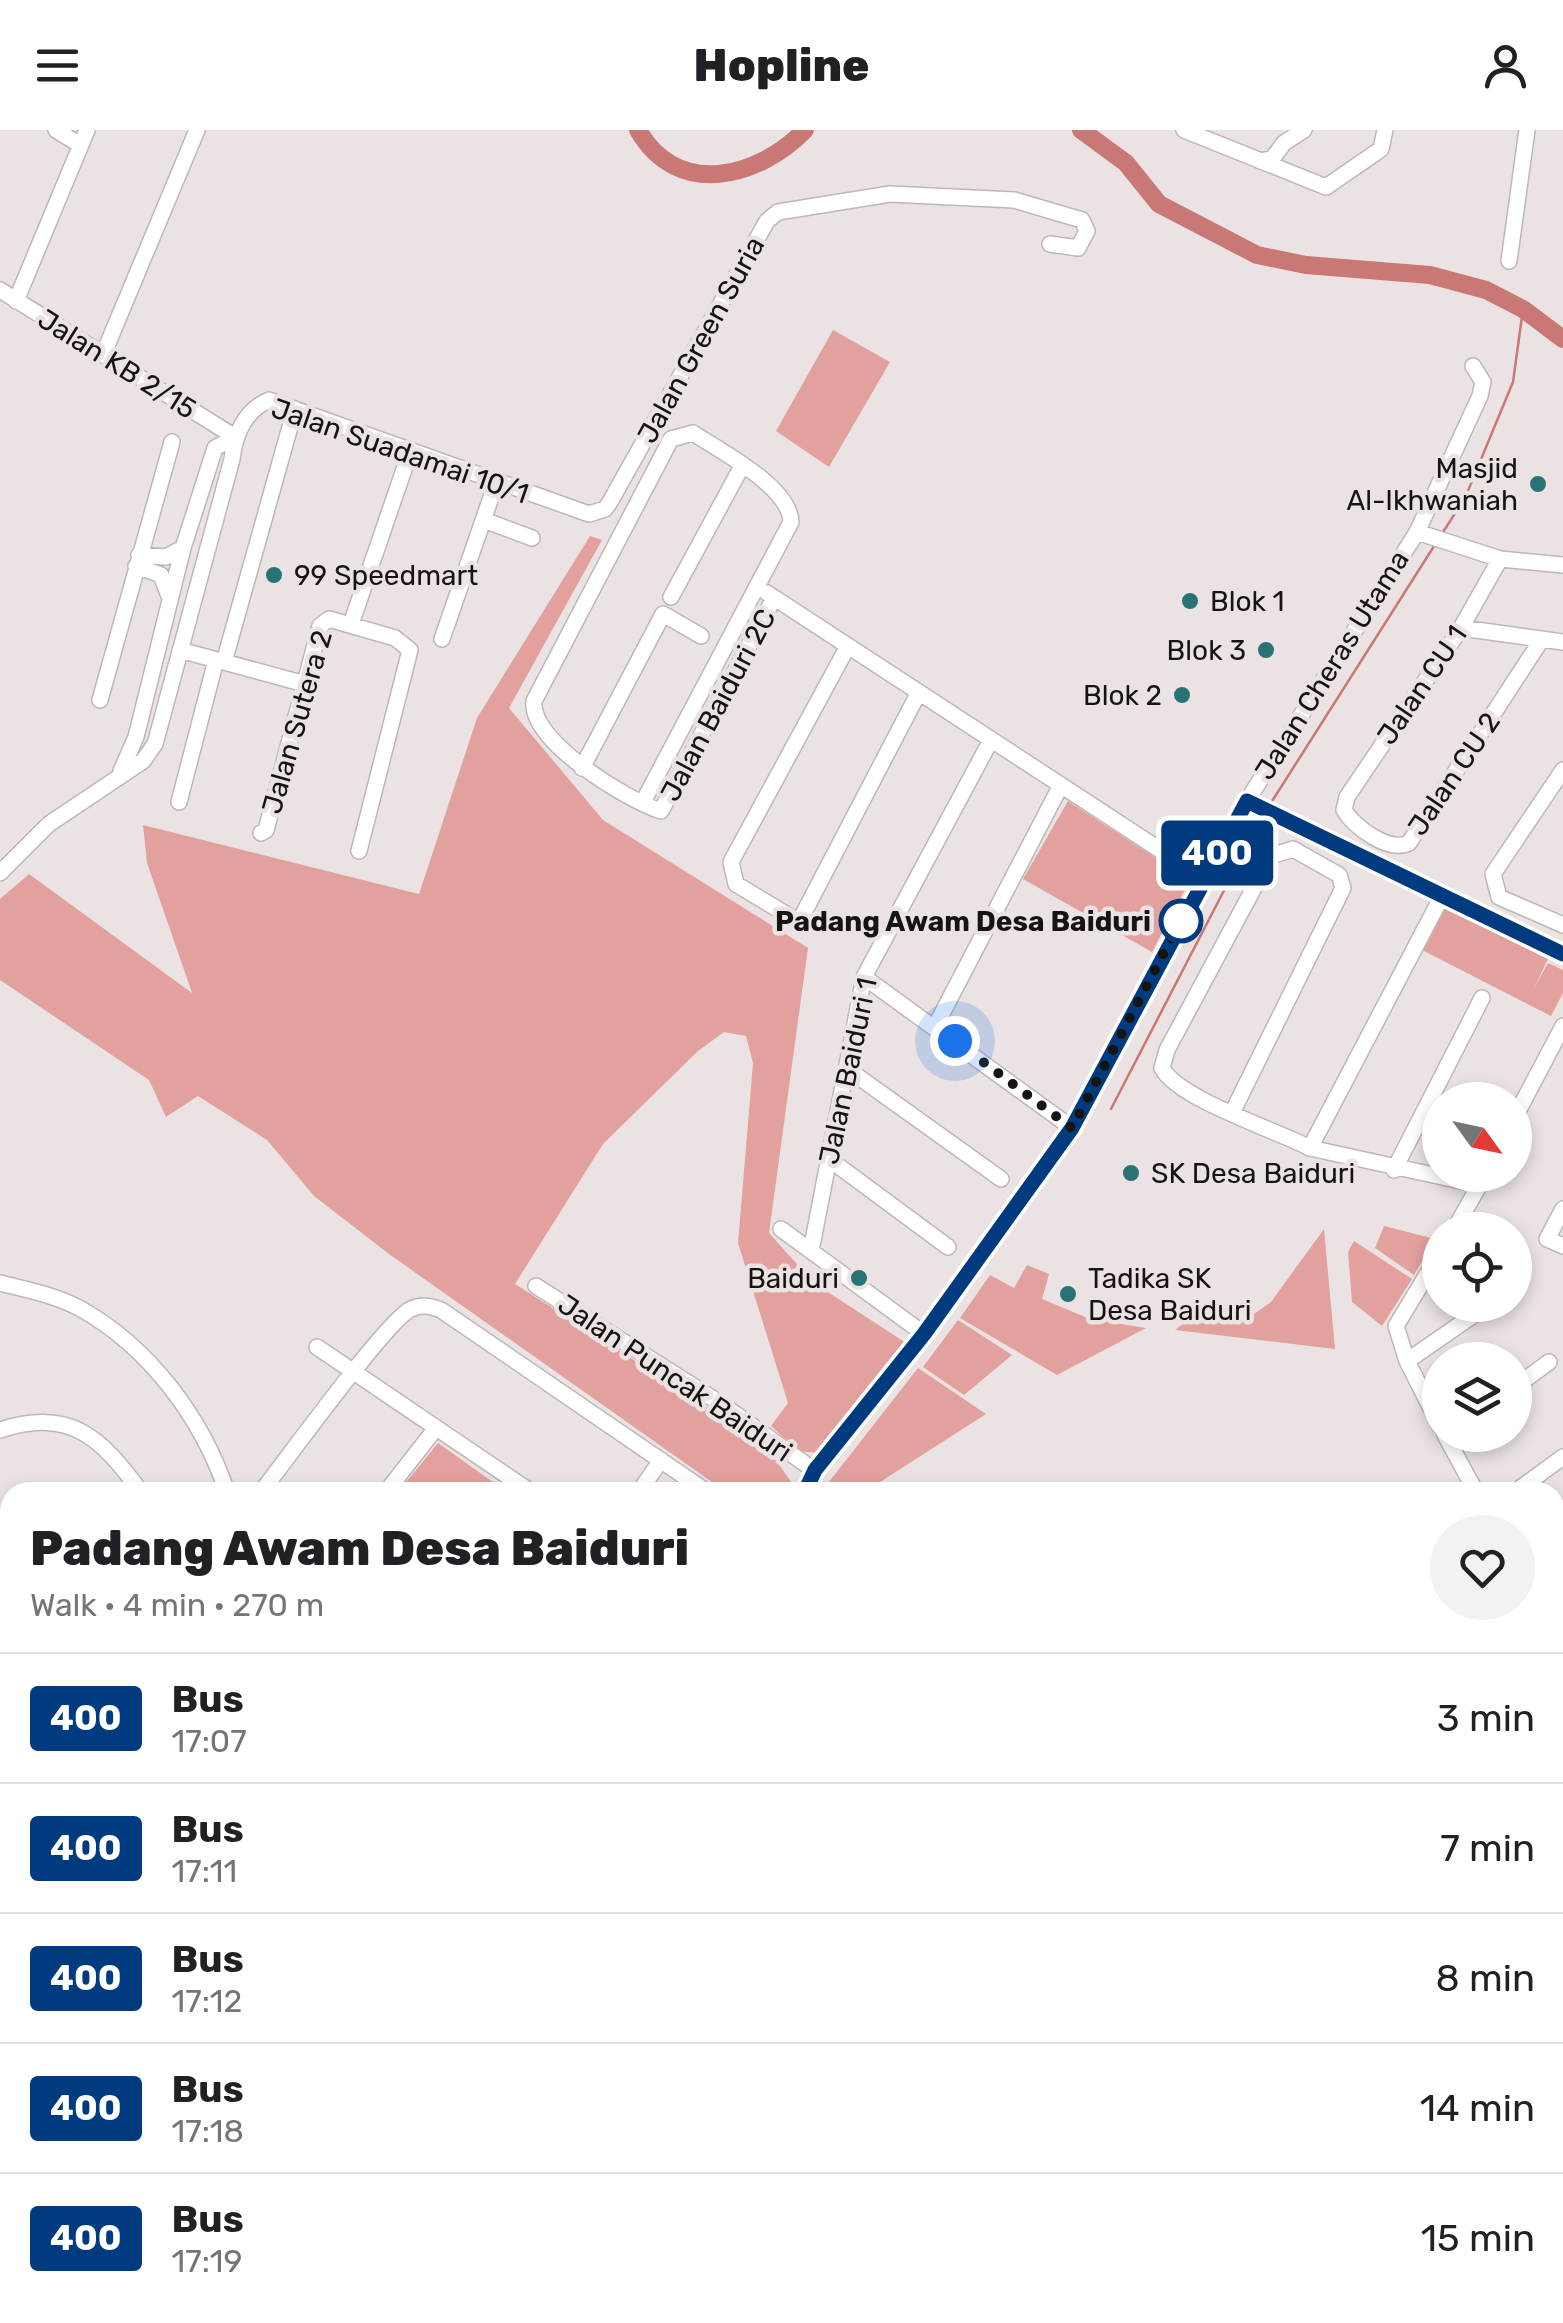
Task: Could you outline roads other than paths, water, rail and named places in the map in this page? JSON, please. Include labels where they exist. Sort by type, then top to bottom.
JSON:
[{"type":"street","points":[[16,300],[84,137],[56,130]]},
{"type":"street","points":[[102,355],[197,130]]},
{"type":"street","points":[[1184,130],[1209,135],[1260,161],[1326,187],[1382,149],[1385,130]]},
{"type":"street","points":[[1260,161],[1272,159],[1284,143],[1304,130]]},
{"type":"street","points":[[1509,261],[1527,130]]},
{"type":"street","name":"Jalan Green Suria","points":[[581,513],[598,512],[610,502],[767,221],[778,212],[890,194],[1014,200],[1082,220],[1087,231],[1078,248],[1050,244]]},
{"type":"street","name":"Jalan KB 2/15","points":[[0,290],[234,437]]},
{"type":"street","name":"Jalan Cheras Utama","points":[[815,1470],[924,1334],[1072,1128],[1203,878],[1254,805],[1417,532],[1480,396],[1482,382],[1473,366]]},
{"type":"street","name":"Jalan Suadamai 10/1","points":[[122,771],[136,737],[183,548],[215,448],[234,437],[259,404],[268,400],[295,409],[408,458],[581,513]]},
{"type":"street","points":[[179,802],[295,409]]},
{"type":"street","points":[[693,433],[742,466],[784,498],[791,507],[791,522],[643,802],[582,768],[535,717],[534,700],[671,438],[693,433]]},
{"type":"street","name":"Jalan Suadamai 10/1","points":[[0,873],[48,824],[143,760],[155,744],[232,459],[234,437]]},
{"type":"street","points":[[100,700],[172,442]]},
{"type":"street","points":[[351,624],[408,458]]},
{"type":"street","points":[[671,597],[742,466]]},
{"type":"street","points":[[442,639],[494,488]]},
{"type":"street","points":[[484,520],[532,538]]},
{"type":"street","points":[[1417,532],[1500,558],[1563,565]]},
{"type":"street","points":[[137,560],[166,558],[183,548]]},
{"type":"street","name":"Jalan CU 1","points":[[1344,810],[1347,797],[1461,628],[1500,558]]},
{"type":"street","points":[[137,560],[161,575],[170,600]]},
{"type":"street","points":[[758,587],[1203,878]]},
{"type":"street","name":"Jalan Baiduri 2C","points":[[643,802],[661,811],[774,598]]},
{"type":"street","points":[[582,768],[663,614],[702,636]]},
{"type":"street","name":"Jalan Sutera 2","points":[[261,833],[266,830],[320,626],[329,618],[395,638],[410,650],[359,851]]},
{"type":"street","points":[[1461,628],[1563,642]]},
{"type":"street","name":"Jalan CU 2","points":[[1344,810],[1350,821],[1390,845],[1409,843],[1542,639]]},
{"type":"street","points":[[848,646],[731,862],[736,884],[799,922],[919,692]]},
{"type":"street","points":[[180,650],[218,664],[305,684]]},
{"type":"street","name":"Jalan Baiduri 1","points":[[811,1252],[864,977],[991,740]]},
{"type":"street","points":[[1254,805],[1556,951],[1563,926],[1499,897],[1493,887],[1493,874],[1563,770]]},
{"type":"street","points":[[935,1026],[1060,785]]},
{"type":"street","points":[[1232,1111],[1344,888],[1338,875],[1293,850],[1272,856],[1167,1050],[1162,1068],[1169,1081],[1232,1111],[1310,1148],[1394,1170],[1422,1173]]},
{"type":"street","points":[[1310,1148],[1441,898]]},
{"type":"street","points":[[864,977],[1072,1128]]},
{"type":"street","points":[[1394,1170],[1482,998]]},
{"type":"street","points":[[1532,1085],[1563,1026]]},
{"type":"street","points":[[846,1068],[1001,1178]]},
{"type":"street","points":[[828,1159],[948,1247]]},
{"type":"street","points":[[1555,1242],[1563,1210]]},
{"type":"street","points":[[781,1229],[924,1334]]},
{"type":"street","points":[[0,1283],[79,1308],[138,1351],[182,1402],[223,1482]]},
{"type":"street","points":[[1422,1283],[1396,1326],[1407,1361],[1422,1389]]},
{"type":"street","name":"Jalan Puncak Baiduri","points":[[536,1286],[815,1470]]},
{"type":"street","points":[[269,1482],[407,1310],[425,1305],[441,1310],[693,1482]]},
{"type":"street","points":[[1407,1361],[1463,1322]]},
{"type":"street","points":[[317,1347],[514,1482]]},
{"type":"street","points":[[1532,1375],[1550,1362]]},
{"type":"street","points":[[1,1428],[55,1422],[86,1432],[108,1448],[133,1482]]},
{"type":"street","points":[[394,1482],[436,1428]]},
{"type":"street","points":[[1455,1452],[1471,1482]]},
{"type":"street","points":[[1529,1482],[1563,1457]]},
{"type":"street","points":[[646,1482],[661,1460]]},
{"type":"street","points":[[809,1482],[815,1470]]},
{"type":"waterway","points":[[638,130],[655,152],[674,166],[696,173],[719,174],[765,160],[805,130]]},
{"type":"waterway","points":[[1081,130],[1126,163],[1159,204],[1257,255],[1306,265],[1430,275],[1486,290],[1523,309],[1563,339]]},
{"type":"waterway","points":[[1443,532],[1465,498],[1513,382],[1523,309]]},
{"type":"waterway","points":[[1269,806],[1436,543]]},
{"type":"waterway","points":[[1111,1109],[1262,817]]},
{"type":"place","name":"Masjid Al-Ikhwaniah","points":[[1538,484]]},
{"type":"place","name":"99 Speedmart","points":[[274,575]]},
{"type":"place","name":"Blok 1","points":[[1190,601]]},
{"type":"place","name":"Blok 3","points":[[1266,650]]},
{"type":"place","name":"Blok 2","points":[[1182,695]]},
{"type":"place","name":"Padang Awam Desa Baiduri","points":[[1181,921]]},
{"type":"place","name":"SK Desa Baiduri","points":[[1131,1173]]},
{"type":"place","name":"Baiduri","points":[[859,1278]]},
{"type":"place","name":"Tadika SK Desa Baiduri","points":[[1068,1294]]}]
